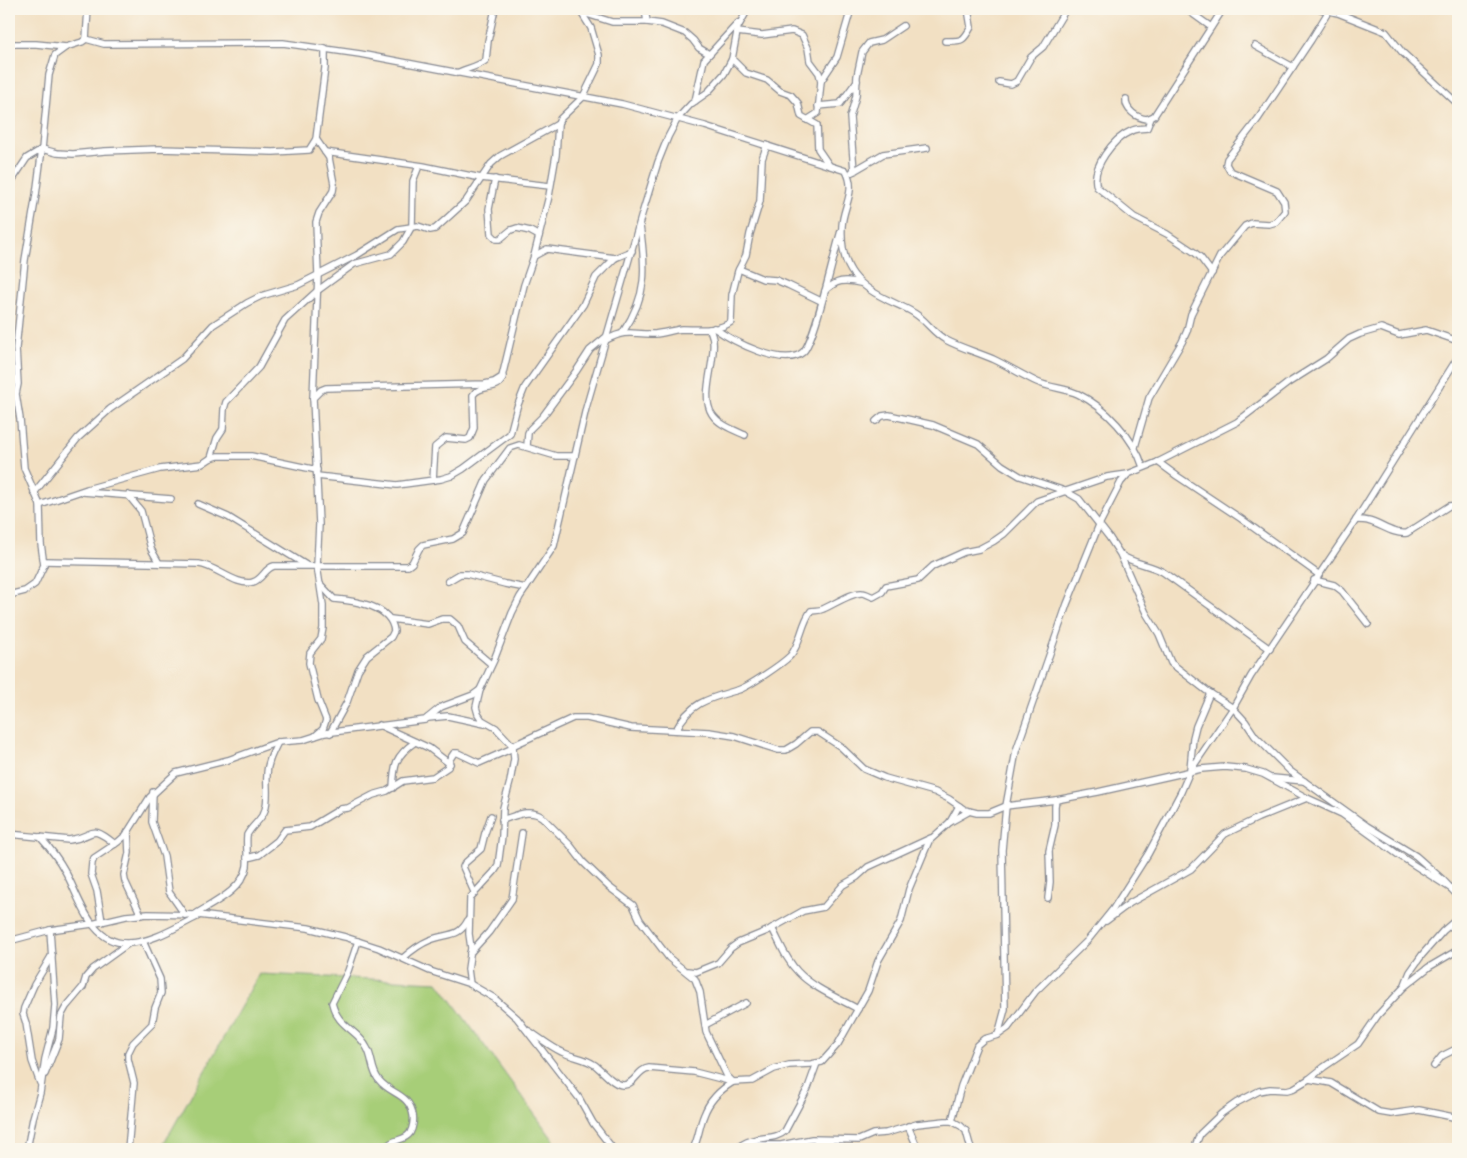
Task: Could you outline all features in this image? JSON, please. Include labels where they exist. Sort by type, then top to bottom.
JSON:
[{"type":"street","points":[[9,595],[25,591],[35,584],[44,565],[41,544],[40,505],[24,468],[20,419],[16,397],[18,384],[17,335],[25,260],[42,149],[49,75],[55,55],[66,47],[82,42],[86,38],[88,9]]},
{"type":"street","points":[[457,73],[481,64],[486,60],[495,9]]},
{"type":"street","points":[[571,9],[612,22],[662,24],[694,40],[699,48],[709,54]]},
{"type":"street","points":[[645,9],[648,22]]},
{"type":"street","points":[[695,101],[704,61],[748,9]]},
{"type":"street","points":[[821,81],[837,57],[851,9]]},
{"type":"street","points":[[945,42],[964,39],[971,27],[971,21],[967,14],[968,9]]},
{"type":"street","points":[[999,82],[1011,84],[1017,80],[1031,57],[1043,47],[1066,9]]},
{"type":"street","points":[[1186,9],[1211,27]]},
{"type":"street","points":[[1126,99],[1127,106],[1145,119],[1151,118],[1156,114],[1223,9]]},
{"type":"street","points":[[1321,9],[1329,9],[1386,32],[1402,52],[1458,104]]},
{"type":"street","points":[[1135,447],[1149,398],[1182,342],[1191,314],[1224,251],[1245,226],[1252,223],[1268,224],[1276,222],[1285,211],[1284,202],[1277,191],[1230,171],[1226,164],[1230,155],[1258,119],[1293,67],[1329,9]]},
{"type":"street","points":[[433,480],[435,447],[446,438],[466,440],[470,438],[474,428],[473,395],[478,389],[500,384],[504,372],[550,186],[556,155],[558,124],[560,119],[583,97],[600,60],[591,28],[581,11]]},
{"type":"street","points":[[470,984],[468,969],[470,953],[470,898],[486,882],[498,866],[503,808],[514,759],[513,747],[496,728],[482,720],[478,714],[476,707],[480,690],[512,613],[554,546],[586,408],[658,162],[678,118],[695,101],[708,92],[724,74],[732,59],[737,32],[742,18]]},
{"type":"street","points":[[712,329],[752,350],[782,356],[794,356],[801,354],[806,349],[851,193],[850,117],[856,96],[862,52],[866,45],[882,40],[903,26]]},
{"type":"street","points":[[737,32],[762,35],[792,31],[800,33],[808,48],[810,61],[819,72],[821,81],[818,113],[807,120]]},
{"type":"street","points":[[86,38],[104,44],[256,42],[324,48],[542,87],[622,104],[678,118],[851,173]]},
{"type":"street","points":[[9,44],[66,47]]},
{"type":"street","points":[[1255,46],[1293,67]]},
{"type":"street","points":[[9,185],[27,158],[42,149],[57,153],[73,154],[159,149],[309,150],[316,140],[325,68],[324,48]]},
{"type":"street","points":[[732,59],[746,73],[767,80],[780,91],[791,95],[798,103],[801,116],[816,125],[818,149],[828,165]]},
{"type":"street","points":[[818,106],[840,104],[857,81]]},
{"type":"street","points":[[1151,118],[1147,128],[1129,132],[1106,153],[1096,174],[1096,187],[1134,217],[1167,234],[1194,252],[1212,273]]},
{"type":"street","points":[[34,493],[78,438],[110,409],[182,359],[213,325],[261,296],[298,285],[357,255],[393,231],[412,226],[421,226],[431,230],[435,228],[466,201],[481,178],[500,156],[558,124]]},
{"type":"street","points":[[315,736],[323,729],[326,720],[318,700],[309,663],[310,653],[323,634],[323,605],[317,566],[319,547],[313,398],[318,275],[316,222],[319,212],[334,188],[330,161],[316,140]]},
{"type":"street","points":[[527,446],[530,429],[543,416],[590,350],[607,338],[631,331],[657,334],[680,329],[712,329],[731,322],[732,294],[739,269],[746,255],[760,201],[762,159],[767,145]]},
{"type":"street","points":[[851,173],[883,154],[927,148]]},
{"type":"street","points":[[325,152],[419,166],[481,178],[550,186]]},
{"type":"street","points":[[211,458],[217,438],[224,428],[226,402],[259,367],[285,320],[317,291],[354,264],[394,252],[403,242],[412,226],[413,181],[419,166]]},
{"type":"street","points":[[495,179],[489,209],[491,234],[496,239],[500,239],[511,230],[517,228],[530,231],[539,236]]},
{"type":"street","points":[[623,332],[639,301],[644,281],[644,256],[640,224]]},
{"type":"street","points":[[842,226],[844,259],[852,275],[866,289],[913,312],[939,336],[949,342],[994,359],[1039,383],[1077,394],[1086,399],[1111,418],[1128,436],[1140,455],[1143,467]]},
{"type":"street","points":[[534,256],[547,249],[615,258]]},
{"type":"street","points":[[40,505],[160,469],[202,464],[211,458],[224,455],[251,456],[317,473],[397,484],[451,476],[510,434],[525,386],[574,319],[596,277],[615,258],[632,252]]},
{"type":"street","points":[[739,269],[763,279],[776,280],[821,301]]},
{"type":"street","points":[[824,292],[837,282],[851,281],[861,283]]},
{"type":"street","points":[[676,730],[684,716],[699,704],[713,697],[743,688],[790,657],[811,611],[822,610],[843,601],[848,596],[861,593],[874,597],[888,586],[918,579],[933,567],[966,551],[979,549],[994,541],[1019,520],[1034,503],[1108,477],[1128,474],[1158,462],[1237,422],[1288,383],[1326,359],[1350,339],[1360,334],[1381,328],[1400,335],[1426,330],[1458,341]]},
{"type":"street","points":[[712,329],[713,340],[708,394],[709,408],[717,420],[745,435]]},
{"type":"street","points":[[952,1121],[960,1090],[977,1045],[1008,1028],[1035,992],[1100,926],[1127,889],[1148,854],[1190,771],[1233,708],[1251,676],[1314,580],[1356,520],[1458,357]]},
{"type":"street","points":[[313,398],[326,388],[485,384],[499,380],[504,372]]},
{"type":"street","points":[[9,395],[16,397]]},
{"type":"street","points":[[876,421],[882,416],[889,415],[933,425],[978,444],[1002,465],[1020,476],[1065,491],[1079,500],[1109,537],[1120,554],[1146,613],[1159,634],[1170,663],[1233,708],[1245,720],[1255,736],[1290,771],[1372,830],[1394,841],[1416,856],[1458,896]]},
{"type":"street","points":[[44,561],[204,564],[240,582],[251,583],[257,581],[272,566],[402,566],[412,564],[419,549],[424,545],[453,539],[463,532],[486,480],[510,448],[515,445],[527,446],[556,456],[575,456]]},
{"type":"street","points":[[1158,462],[1318,574]]},
{"type":"street","points":[[998,1035],[1005,1009],[1002,850],[1006,806],[1016,752],[1067,604],[1099,526],[1121,482],[1128,474]]},
{"type":"street","points":[[79,492],[171,499]]},
{"type":"street","points":[[128,495],[141,511],[151,549],[159,563]]},
{"type":"street","points":[[198,504],[228,517],[308,566]]},
{"type":"street","points":[[1356,520],[1368,521],[1403,534],[1449,506],[1458,504]]},
{"type":"street","points":[[1120,554],[1129,560],[1149,565],[1163,572],[1270,649]]},
{"type":"street","points":[[448,581],[464,574],[526,588]]},
{"type":"street","points":[[1314,580],[1327,582],[1342,591],[1368,624]]},
{"type":"street","points":[[320,584],[332,598],[354,601],[380,610],[391,619],[428,624],[442,619],[450,619],[458,626],[466,642],[491,664]]},
{"type":"street","points":[[330,733],[341,716],[358,670],[368,656],[393,635],[391,619]]},
{"type":"street","points":[[428,718],[441,707],[473,695],[480,690]]},
{"type":"street","points":[[1190,771],[1196,726],[1210,693]]},
{"type":"street","points":[[102,922],[97,891],[90,868],[94,858],[115,844],[128,832],[153,792],[176,773],[228,760],[278,742],[379,725],[448,716],[488,724]]},
{"type":"street","points":[[247,858],[259,855],[277,841],[285,830],[310,827],[340,809],[348,808],[393,788],[403,781],[434,776],[448,767],[452,754],[456,752],[479,763],[573,718],[587,718],[631,728],[734,736],[778,750],[786,750],[810,732],[818,732],[841,747],[864,770],[935,792],[948,798],[968,812],[984,814],[1006,806],[1056,800],[1190,771],[1225,767],[1256,771],[1342,814],[1400,856],[1450,888]]},
{"type":"street","points":[[379,725],[429,748],[450,764]]},
{"type":"street","points":[[40,837],[54,852],[66,872],[92,924],[105,936],[114,941],[129,943],[143,941],[174,928],[196,915],[240,882],[244,876],[247,858],[247,835],[257,824],[265,809],[268,793],[267,772],[278,742]]},
{"type":"street","points":[[393,788],[394,768],[397,759],[415,742]]},
{"type":"street","points":[[1271,778],[1304,781]]},
{"type":"street","points":[[153,792],[152,822],[164,856],[169,892],[185,915]]},
{"type":"street","points":[[1100,926],[1130,903],[1191,869],[1225,834],[1307,798]]},
{"type":"street","points":[[1048,898],[1050,882],[1049,851],[1056,800]]},
{"type":"street","points":[[950,822],[959,806]]},
{"type":"street","points":[[502,820],[529,812],[538,814],[609,887],[633,905],[640,920],[669,958],[687,972],[698,984],[708,1038],[727,1076],[733,1082]]},
{"type":"street","points":[[687,972],[696,972],[718,963],[731,948],[746,939],[772,928],[802,910],[824,907],[843,884],[865,869],[931,838],[950,822],[968,812]]},
{"type":"street","points":[[474,892],[463,867],[481,849],[491,816]]},
{"type":"street","points":[[9,834],[69,840],[98,832],[115,844]]},
{"type":"street","points":[[128,832],[129,853],[124,881],[141,915]]},
{"type":"street","points":[[470,953],[489,932],[512,899],[522,833]]},
{"type":"street","points":[[525,1028],[562,1052],[585,1059],[620,1084],[630,1083],[642,1070],[649,1068],[694,1072],[733,1082],[752,1080],[774,1069],[789,1065],[817,1063],[824,1060],[838,1044],[870,987],[878,961],[901,921],[909,889],[931,838]]},
{"type":"street","points":[[9,942],[50,930],[141,915],[196,915],[308,928],[358,941],[403,958],[430,971],[470,984],[494,998],[517,1018],[525,1028],[579,1098],[593,1124],[613,1149]]},
{"type":"street","points":[[403,958],[417,946],[429,940],[458,933],[464,928],[470,917]]},
{"type":"street","points":[[1404,987],[1410,972],[1422,955],[1443,931],[1458,918]]},
{"type":"street","points":[[772,928],[788,958],[800,974],[812,983],[858,1009]]},
{"type":"street","points":[[40,1093],[56,1005],[50,930]]},
{"type":"street","points":[[128,1149],[134,1083],[128,1053],[133,1042],[152,1024],[155,1008],[161,993],[160,978],[143,941]]},
{"type":"street","points":[[358,941],[348,971],[332,1003],[338,1019],[363,1041],[368,1048],[378,1079],[382,1084],[408,1100],[411,1107],[413,1122],[410,1133],[407,1136],[390,1142],[384,1149]]},
{"type":"street","points":[[27,1149],[33,1118],[47,1068],[59,1039],[61,1016],[83,987],[88,974],[129,943]]},
{"type":"street","points":[[1194,1149],[1200,1134],[1222,1113],[1236,1103],[1259,1091],[1270,1089],[1287,1090],[1310,1079],[1358,1044],[1378,1015],[1404,987],[1429,968],[1458,950]]},
{"type":"street","points":[[41,1085],[32,1061],[23,1014],[34,985],[52,955]]},
{"type":"street","points":[[705,1025],[746,1004]]},
{"type":"street","points":[[1434,1066],[1442,1056],[1458,1048]]},
{"type":"street","points":[[729,1149],[754,1138],[781,1135],[808,1088],[817,1063]]},
{"type":"street","points":[[1310,1079],[1331,1083],[1379,1112],[1391,1114],[1419,1110],[1458,1118]]},
{"type":"street","points":[[693,1149],[708,1106],[716,1095],[733,1082]]},
{"type":"street","points":[[741,1145],[781,1145],[812,1139],[860,1140],[873,1134],[886,1133],[908,1126],[929,1122],[952,1121],[966,1131],[971,1149]]},
{"type":"street","points":[[908,1126],[918,1149]]},
{"type":"green space","points":[[259,974],[438,982],[560,1149],[161,1149]]}]
